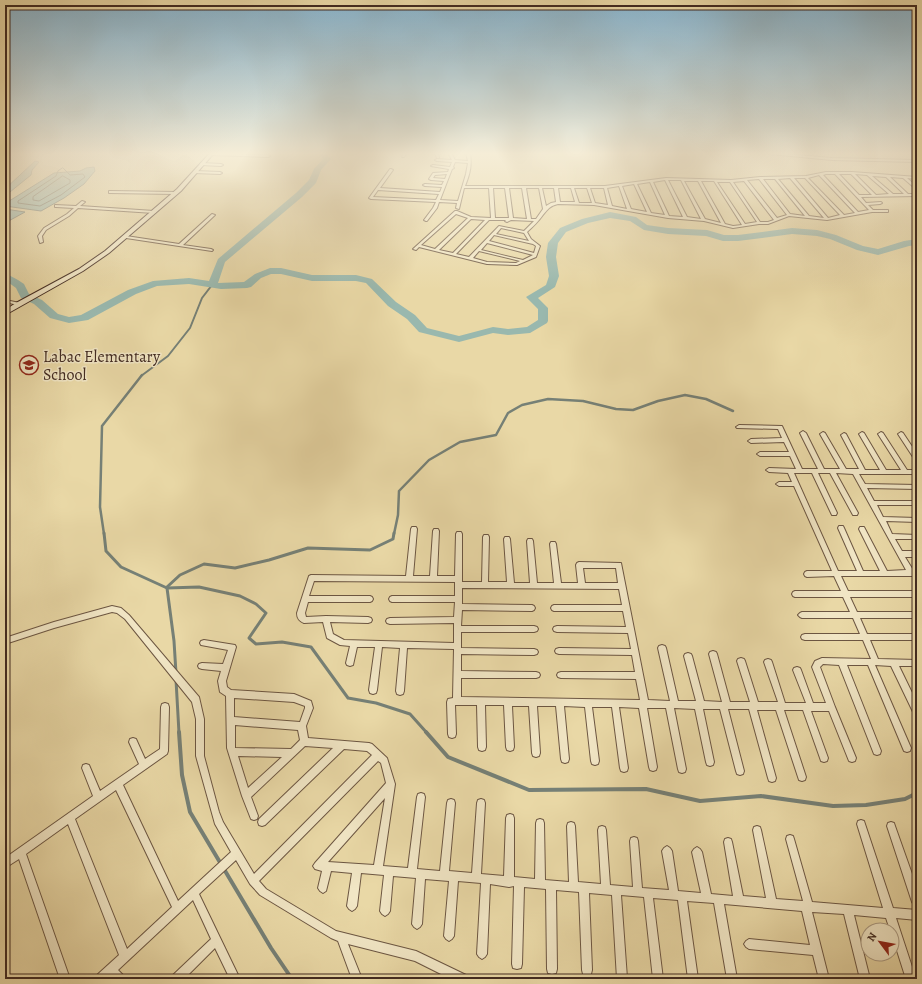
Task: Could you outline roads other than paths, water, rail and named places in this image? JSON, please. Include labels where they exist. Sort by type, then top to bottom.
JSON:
[{"type":"main road","points":[[5,313],[26,299],[81,270],[126,236],[168,199]]},
{"type":"street","points":[[402,199],[460,202]]},
{"type":"street","points":[[458,208],[461,199]]},
{"type":"street","points":[[492,199],[493,219]]},
{"type":"street","points":[[509,199],[511,219]]},
{"type":"street","points":[[526,199],[529,220]]},
{"type":"street","points":[[543,199],[545,208]]},
{"type":"street","points":[[557,199],[558,203]]},
{"type":"street","points":[[576,199],[577,203]]},
{"type":"street","points":[[592,199],[594,204]]},
{"type":"street","points":[[608,199],[610,206]]},
{"type":"street","points":[[625,199],[629,209]]},
{"type":"street","points":[[642,199],[649,213]]},
{"type":"street","points":[[659,199],[668,217]]},
{"type":"street","points":[[676,199],[685,218]]},
{"type":"street","points":[[692,199],[704,220]]},
{"type":"street","points":[[709,199],[723,224]]},
{"type":"street","points":[[727,199],[744,224]]},
{"type":"street","points":[[743,199],[759,223]]},
{"type":"street","points":[[760,199],[776,220]]},
{"type":"street","points":[[776,199],[789,215]]},
{"type":"street","points":[[793,199],[807,216]]},
{"type":"street","points":[[810,199],[827,219]]},
{"type":"street","points":[[827,199],[843,216]]},
{"type":"street","points":[[844,199],[858,214]]},
{"type":"street","points":[[861,199],[872,211]]},
{"type":"street","points":[[426,220],[435,208],[438,200]]},
{"type":"street","points":[[41,242],[40,236],[45,229],[83,202]]},
{"type":"street","points":[[525,232],[537,220],[545,208],[558,203],[610,206],[668,217],[704,220],[733,227],[744,224],[768,223],[789,215],[827,219],[872,211],[887,211]]},
{"type":"street","points":[[865,204],[880,203]]},
{"type":"street","points":[[56,206],[154,212]]},
{"type":"street","points":[[500,227],[525,232],[530,240],[538,246],[535,256],[517,264],[487,263],[436,250],[417,248],[456,212],[470,218],[537,220]]},
{"type":"street","points":[[180,245],[213,214]]},
{"type":"street","points":[[436,250],[470,218]]},
{"type":"street","points":[[453,255],[488,219]]},
{"type":"street","points":[[470,259],[500,227],[511,219]]},
{"type":"street","points":[[493,234],[535,244]]},
{"type":"street","points":[[126,236],[211,250]]},
{"type":"street","points":[[486,242],[536,254]]},
{"type":"street","points":[[478,250],[524,261]]},
{"type":"street","points":[[5,301],[18,304]]},
{"type":"street","points":[[739,428],[780,427],[800,471]]},
{"type":"street","points":[[803,433],[822,471]]},
{"type":"street","points":[[823,434],[844,471]]},
{"type":"street","points":[[862,434],[884,472]]},
{"type":"street","points":[[881,434],[905,472]]},
{"type":"street","points":[[901,434],[917,459]]},
{"type":"street","points":[[844,435],[863,472]]},
{"type":"street","points":[[751,441],[786,440]]},
{"type":"street","points":[[760,454],[793,454]]},
{"type":"street","points":[[769,470],[917,472]]},
{"type":"street","points":[[790,471],[864,636],[908,748]]},
{"type":"street","points":[[814,471],[834,513]]},
{"type":"street","points":[[832,471],[855,513]]},
{"type":"street","points":[[855,472],[900,554],[914,573]]},
{"type":"street","points":[[779,484],[796,484]]},
{"type":"street","points":[[863,486],[917,487]]},
{"type":"street","points":[[872,503],[917,503]]},
{"type":"street","points":[[881,519],[917,520]]},
{"type":"street","points":[[841,528],[861,573]]},
{"type":"street","points":[[409,579],[414,529]]},
{"type":"street","points":[[862,529],[885,573]]},
{"type":"street","points":[[433,579],[436,531]]},
{"type":"street","points":[[457,701],[459,534]]},
{"type":"street","points":[[891,536],[917,537]]},
{"type":"street","points":[[485,586],[486,537]]},
{"type":"street","points":[[508,539],[511,586]]},
{"type":"street","points":[[530,541],[534,586]]},
{"type":"street","points":[[553,544],[558,586]]},
{"type":"street","points":[[900,554],[917,554]]},
{"type":"street","points":[[582,586],[579,565],[618,565],[640,676],[653,767]]},
{"type":"street","points":[[807,574],[914,573]]},
{"type":"street","points":[[368,620],[304,620],[301,617],[301,613],[311,578],[433,579],[485,586],[622,586]]},
{"type":"street","points":[[795,594],[916,594]]},
{"type":"street","points":[[305,599],[370,599]]},
{"type":"street","points":[[392,599],[532,608]]},
{"type":"street","points":[[554,608],[626,608]]},
{"type":"street","points":[[5,641],[54,625],[112,609],[119,610],[127,617],[196,700],[200,719],[200,756],[219,824],[253,881],[263,892],[320,928],[340,937],[416,956],[462,979]]},
{"type":"street","points":[[802,615],[917,615]]},
{"type":"street","points":[[326,619],[330,636],[343,643],[534,652]]},
{"type":"street","points":[[390,621],[458,620]]},
{"type":"street","points":[[458,629],[534,629]]},
{"type":"street","points":[[557,630],[631,630]]},
{"type":"street","points":[[805,637],[917,637]]},
{"type":"street","points":[[204,643],[232,647],[222,681],[223,689],[230,694],[294,698],[302,700],[308,704],[309,708],[302,726],[304,742]]},
{"type":"street","points":[[350,663],[354,644]]},
{"type":"street","points":[[373,690],[379,644]]},
{"type":"street","points":[[400,691],[404,645]]},
{"type":"street","points":[[662,648],[682,769]]},
{"type":"street","points":[[559,652],[635,652]]},
{"type":"street","points":[[713,654],[740,771]]},
{"type":"street","points":[[688,656],[710,762]]},
{"type":"street","points":[[741,661],[772,778]]},
{"type":"street","points":[[852,758],[816,668],[818,663],[822,661],[917,663]]},
{"type":"street","points":[[768,662],[802,778]]},
{"type":"street","points":[[842,662],[877,751]]},
{"type":"street","points":[[893,662],[917,711]]},
{"type":"street","points":[[202,666],[225,668]]},
{"type":"street","points":[[797,670],[824,758]]},
{"type":"street","points":[[457,674],[536,675]]},
{"type":"street","points":[[561,675],[640,676]]},
{"type":"street","points":[[230,694],[232,752],[254,816]]},
{"type":"street","points":[[452,734],[451,702],[457,701],[831,707]]},
{"type":"street","points":[[481,702],[482,747]]},
{"type":"street","points":[[508,702],[510,747]]},
{"type":"street","points":[[533,702],[536,753]]},
{"type":"street","points":[[560,703],[565,759]]},
{"type":"street","points":[[588,704],[595,761]]},
{"type":"street","points":[[615,704],[624,768]]},
{"type":"street","points":[[5,863],[164,751],[165,707]]},
{"type":"street","points":[[230,721],[302,726]]},
{"type":"street","points":[[133,742],[144,765]]},
{"type":"street","points":[[246,796],[304,742],[369,747],[384,761],[391,784],[378,870]]},
{"type":"street","points":[[262,822],[342,745]]},
{"type":"street","points":[[232,752],[293,753]]},
{"type":"street","points":[[253,881],[378,755]]},
{"type":"street","points":[[86,768],[98,798]]},
{"type":"street","points":[[118,784],[177,908]]},
{"type":"street","points":[[391,784],[318,866],[917,916]]},
{"type":"street","points":[[417,924],[416,874],[421,797]]},
{"type":"street","points":[[449,936],[451,803]]},
{"type":"street","points":[[476,879],[481,803]]},
{"type":"street","points":[[70,818],[125,957]]},
{"type":"street","points":[[509,882],[510,818]]},
{"type":"street","points":[[540,823],[540,884]]},
{"type":"street","points":[[861,824],[891,913],[911,979]]},
{"type":"street","points":[[571,826],[579,887],[587,970]]},
{"type":"street","points":[[891,826],[917,902]]},
{"type":"street","points":[[602,830],[622,978]]},
{"type":"street","points":[[757,830],[772,904]]},
{"type":"street","points":[[790,839],[824,979]]},
{"type":"street","points":[[634,841],[658,979]]},
{"type":"street","points":[[728,842],[739,901]]},
{"type":"street","points":[[667,851],[678,896],[693,979]]},
{"type":"street","points":[[21,852],[65,979]]},
{"type":"street","points":[[697,852],[707,898]]},
{"type":"street","points":[[101,979],[237,853]]},
{"type":"street","points":[[323,888],[327,867]]},
{"type":"street","points":[[352,906],[357,869]]},
{"type":"street","points":[[385,911],[389,871]]},
{"type":"street","points":[[482,954],[486,879]]},
{"type":"street","points":[[517,964],[519,882]]},
{"type":"street","points":[[551,885],[552,969]]},
{"type":"street","points":[[194,893],[235,979]]},
{"type":"street","points":[[718,899],[732,979]]},
{"type":"street","points":[[848,910],[866,979]]},
{"type":"street","points":[[340,937],[357,979]]},
{"type":"street","points":[[177,979],[216,941]]},
{"type":"street","points":[[749,944],[816,950]]},
{"type":"street","points":[[111,970],[119,979]]},
{"type":"water","points":[[13,199],[62,199],[41,211],[5,206],[6,203]]},
{"type":"water","points":[[5,209],[25,212],[5,223]]},
{"type":"waterway","points":[[212,285],[221,261],[294,199]]},
{"type":"waterway","points":[[212,285],[221,286],[247,285],[258,276],[270,271],[281,271],[312,278],[356,278],[369,281],[392,304],[411,317],[423,330],[459,339],[493,330],[508,332],[530,330],[543,321],[543,308],[531,297],[550,287],[554,276],[551,257],[553,243],[563,230],[585,221],[610,215],[633,219],[644,227],[668,231],[707,233],[723,238],[738,238],[792,231],[817,233],[833,237],[860,248],[878,252],[907,243],[917,242]]},
{"type":"waterway","points":[[5,276],[18,284],[25,296],[38,302],[54,316],[69,320],[84,318],[132,292],[156,283],[189,281],[212,285]]},
{"type":"waterway","points":[[142,376],[168,356],[190,328],[202,298],[212,285]]},
{"type":"waterway","points":[[104,534],[100,507],[102,426],[142,376]]},
{"type":"waterway","points":[[394,534],[398,515],[399,491],[429,460],[460,442],[496,435],[508,413],[522,405],[548,399],[583,401],[616,409],[633,410],[658,401],[685,395],[706,399],[733,411]]},
{"type":"waterway","points":[[104,533],[106,551],[121,567],[167,588]]},
{"type":"waterway","points":[[167,587],[180,575],[204,564],[235,568],[269,560],[308,548],[370,550],[393,539],[394,533]]},
{"type":"waterway","points":[[167,588],[199,587],[240,596],[256,604],[266,613],[249,638],[256,644],[282,642],[311,647],[348,698],[376,703],[410,714],[427,733]]},
{"type":"waterway","points":[[167,588],[174,641],[176,673]]},
{"type":"waterway","points":[[176,680],[179,733]]},
{"type":"waterway","points":[[179,732],[182,775],[190,812],[271,948],[292,979]]},
{"type":"waterway","points":[[426,732],[448,757],[529,790],[646,789],[700,801],[761,796],[833,806],[866,805],[905,799],[917,793]]},
{"type":"place","name":"Labac Elementary School","points":[[29,365]]}]
